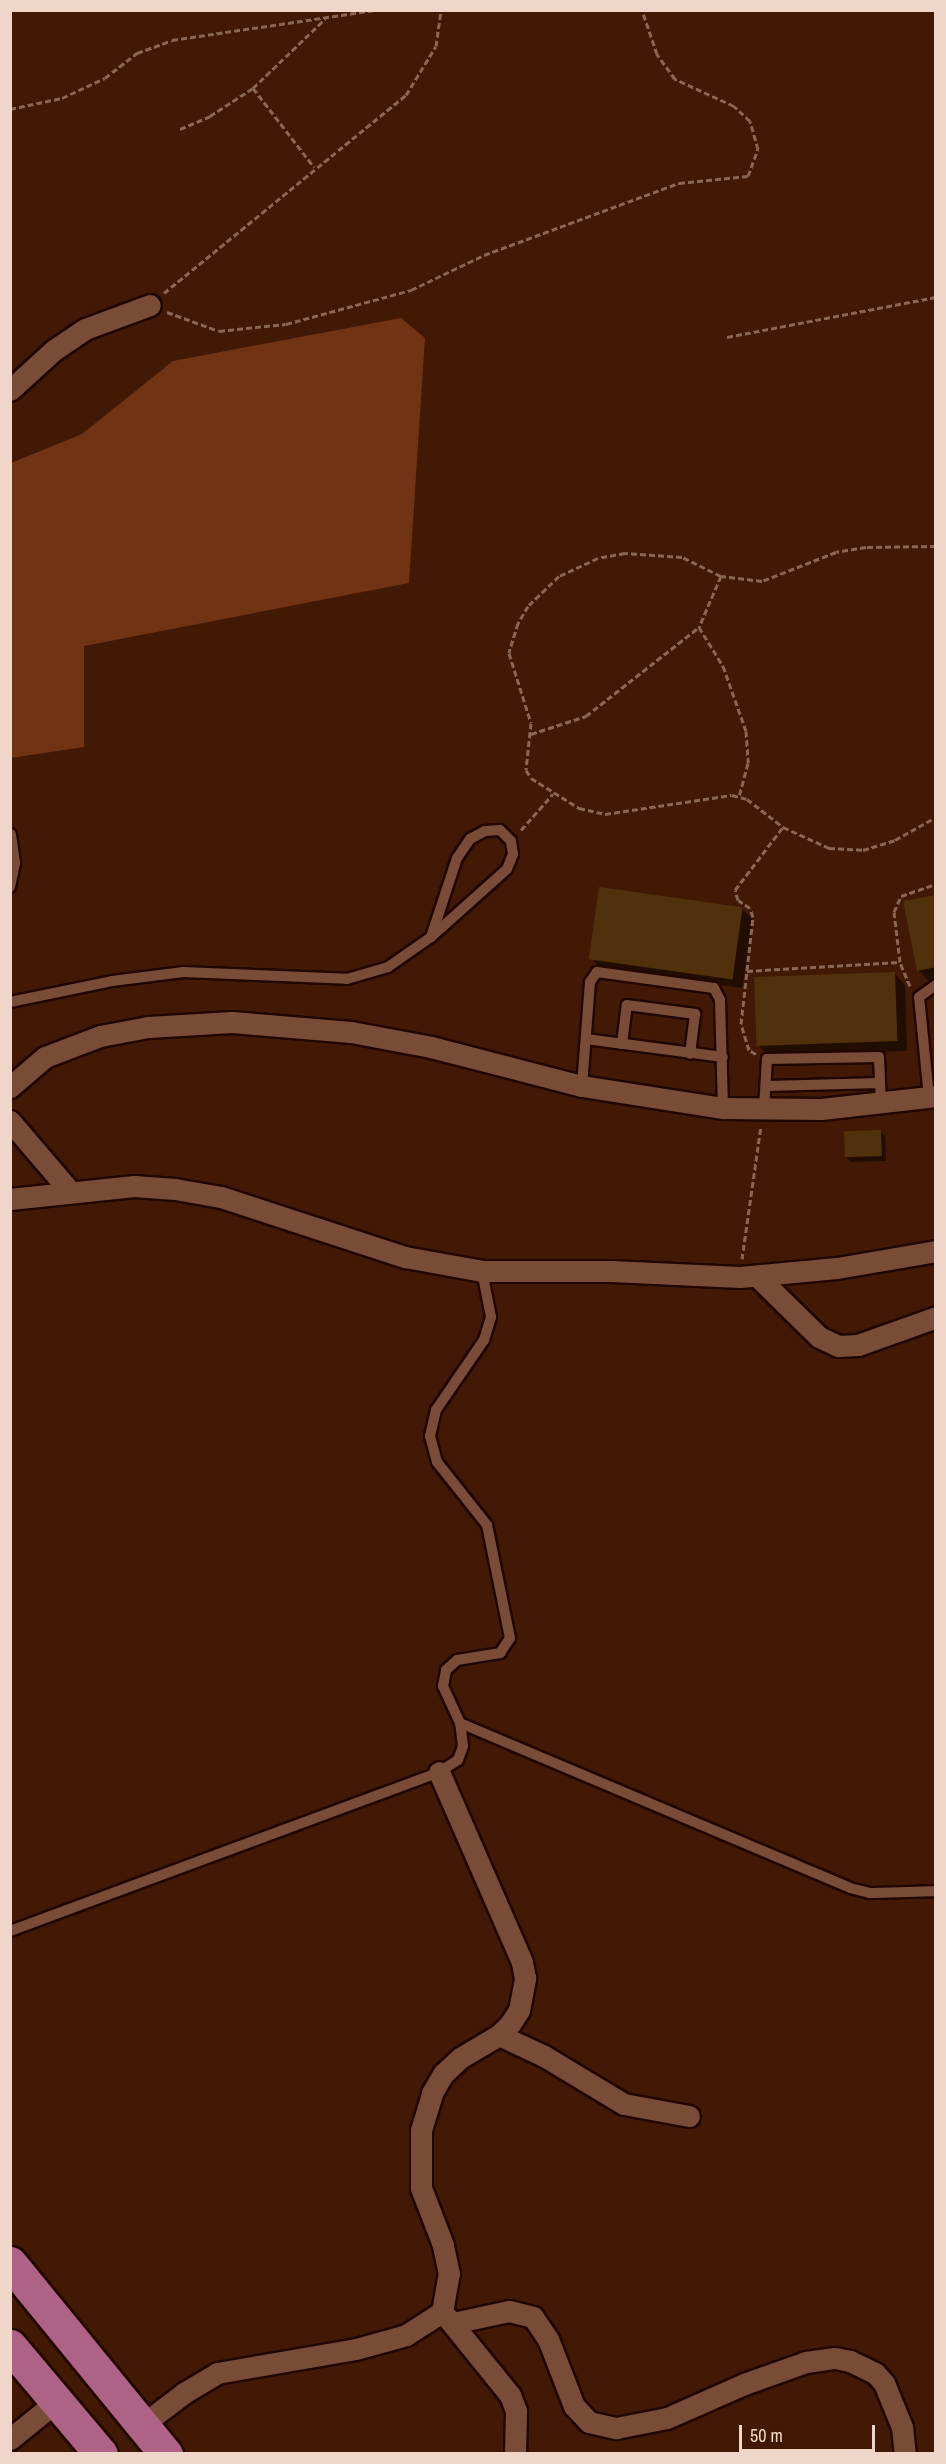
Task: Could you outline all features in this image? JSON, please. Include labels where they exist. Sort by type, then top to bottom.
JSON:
[{"type":"highway","points":[[10,2263],[166,2454]]},
{"type":"highway","points":[[10,2346],[99,2454]]},
{"type":"street","points":[[10,390],[54,350],[84,329],[150,305]]},
{"type":"street","points":[[10,1087],[45,1057],[100,1036],[148,1027],[232,1022],[290,1024],[408,1042],[582,1086],[723,1108],[764,1109],[880,1093],[932,1096]]},
{"type":"street","points":[[10,1121],[69,1190]]},
{"type":"street","points":[[10,1199],[69,1190],[134,1186],[221,1197],[405,1257],[482,1271],[748,1276],[936,1251]]},
{"type":"street","points":[[748,1276],[819,1337],[838,1346],[858,1345],[936,1317]]},
{"type":"street","points":[[439,1772],[522,1962],[524,1986],[519,2010],[499,2035],[460,2058],[443,2074],[432,2093],[421,2130],[421,2188],[443,2245],[449,2274],[448,2318],[510,2395],[516,2411],[515,2454]]},
{"type":"street","points":[[499,2035],[544,2056],[624,2104],[690,2116]]},
{"type":"street","points":[[141,2426],[184,2393],[217,2373],[356,2349],[406,2336],[448,2318],[509,2311],[533,2317],[548,2339],[568,2397],[582,2416],[602,2427],[631,2427],[667,2418],[744,2384],[806,2362],[835,2358],[850,2361],[875,2373],[884,2383],[903,2427],[905,2454]]},
{"type":"street","points":[[10,2362],[99,2454]]},
{"type":"street","points":[[10,2439],[52,2405]]},
{"type":"lane","points":[[10,1002],[102,983],[183,972],[347,979],[388,967],[431,937],[507,869],[513,854],[511,841],[500,831],[485,831],[470,839],[457,858],[431,937]]},
{"type":"lane","points":[[10,887],[15,863],[11,834]]},
{"type":"lane","points":[[582,1086],[590,982],[597,972],[714,988],[720,1000],[723,1108]]},
{"type":"lane","points":[[932,1096],[919,997],[936,985]]},
{"type":"lane","points":[[622,1044],[627,1005],[695,1014],[690,1054]]},
{"type":"lane","points":[[586,1039],[723,1057]]},
{"type":"lane","points":[[764,1109],[767,1059],[879,1057],[880,1093],[767,1086]]},
{"type":"lane","points":[[10,1931],[439,1772],[452,1766],[462,1754],[460,1723],[444,1686],[446,1671],[458,1660],[500,1653],[510,1638],[487,1525],[437,1462],[430,1436],[436,1410],[484,1340],[491,1317],[482,1271]]},
{"type":"lane","points":[[460,1723],[850,1888],[870,1893],[936,1891]]},
{"type":"path","points":[[10,109],[62,98],[85,88],[137,53],[172,40],[375,10]]},
{"type":"path","points":[[441,10],[436,46],[406,95],[362,132],[314,166],[150,305],[219,331],[286,324],[411,290],[484,255],[679,183],[748,176],[755,165],[758,149],[750,122],[734,106],[675,79],[657,54],[642,10]]},
{"type":"path","points":[[180,129],[210,116],[253,88],[326,17]]},
{"type":"path","points":[[253,88],[314,166]]},
{"type":"path","points":[[727,337],[936,297]]},
{"type":"path","points":[[936,546],[866,547],[836,552],[762,581],[721,576],[682,557],[624,553],[587,561],[559,576],[528,606],[510,641],[510,666],[531,723],[526,770],[553,794],[579,808],[605,814],[716,794],[739,797],[783,827],[829,848],[862,850],[895,840],[936,817]]},
{"type":"path","points":[[721,576],[701,617],[699,627],[738,700],[748,763],[739,797]]},
{"type":"path","points":[[531,734],[570,724],[699,627]]},
{"type":"path","points":[[511,841],[553,794]]},
{"type":"path","points":[[767,1059],[749,1050],[741,1024],[753,917],[750,908],[738,900],[735,890],[783,827]]},
{"type":"path","points":[[919,997],[900,962],[894,912],[901,896],[936,884]]},
{"type":"path","points":[[747,971],[900,962]]},
{"type":"path","points":[[748,1276],[764,1109]]},
{"type":"shaded area","points":[[401,318],[425,338],[409,583],[84,646],[84,747],[11,758],[11,463],[82,434],[173,361]]},
{"type":"building","points":[[599,887],[743,907],[732,979],[589,959]]},
{"type":"building","points":[[936,895],[936,967],[917,971],[903,901]]},
{"type":"building","points":[[895,972],[897,1041],[756,1046],[754,977]]},
{"type":"building","points":[[881,1130],[882,1156],[845,1157],[844,1131]]}]
